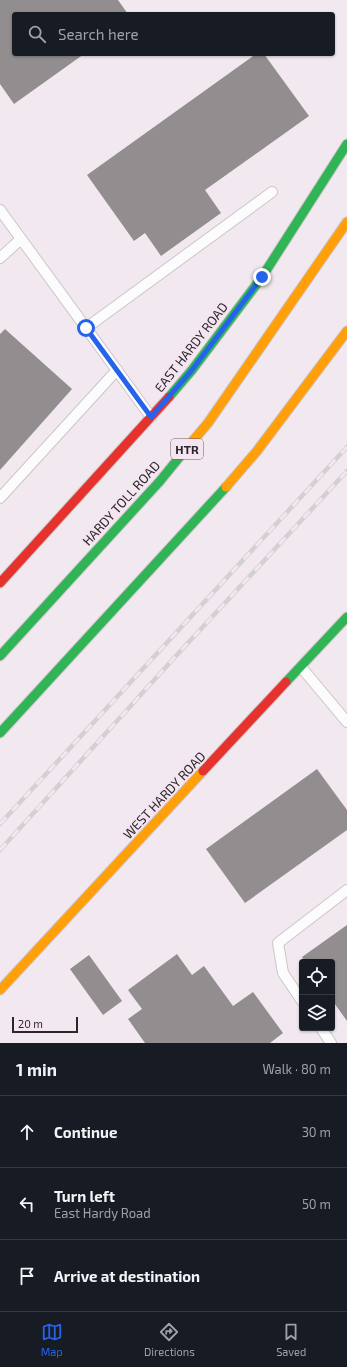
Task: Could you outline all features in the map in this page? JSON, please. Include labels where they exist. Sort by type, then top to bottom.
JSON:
[{"type":"main road","name":"EAST HARDY ROAD","points":[[0,583],[192,370],[262,277],[347,144]]},
{"type":"main road","name":"HARDY TOLL ROAD","points":[[0,656],[160,481],[208,423],[347,222]]},
{"type":"main road","points":[[0,733],[202,514],[258,451],[347,331]]},
{"type":"main road","name":"WEST HARDY ROAD","points":[[0,990],[347,617]]},
{"type":"lane","points":[[86,328],[272,192]]},
{"type":"lane","points":[[0,210],[151,417]]},
{"type":"lane","points":[[0,258],[21,239]]},
{"type":"lane","points":[[0,498],[117,370]]},
{"type":"lane","points":[[301,667],[347,722]]},
{"type":"lane","points":[[299,997],[283,973],[278,943],[347,890]]},
{"type":"lane","points":[[323,1031],[331,1043]]},
{"type":"building","points":[[0,0],[118,0],[127,12],[12,12],[12,56],[81,56],[14,104],[0,84]]},
{"type":"building","points":[[253,56],[265,56],[309,116],[205,190],[221,213],[161,256],[145,233],[134,241],[87,175]]},
{"type":"building","points":[[5,329],[72,389],[0,470],[0,334]]},
{"type":"building","points":[[317,769],[347,810],[347,830],[245,903],[206,849]]},
{"type":"building","points":[[347,925],[347,1021],[335,1004],[335,959],[303,959],[302,957]]},
{"type":"building","points":[[177,954],[192,975],[204,966],[233,1006],[253,992],[283,1033],[270,1043],[145,1043],[128,1019],[142,1009],[128,990]]},
{"type":"building","points":[[89,955],[122,1001],[103,1015],[70,969]]},
{"type":"railway","points":[[0,824],[347,447]]},
{"type":"railway","points":[[0,850],[175,657],[347,471]]},
{"type":"traffic: fast","points":[[169,397],[192,370],[262,277],[347,144]]},
{"type":"traffic: fast","points":[[0,656],[160,481],[186,449]]},
{"type":"traffic: fast","points":[[0,733],[226,487]]},
{"type":"traffic: fast","points":[[286,682],[347,617]]},
{"type":"traffic: slow","points":[[186,449],[208,423],[347,222]]},
{"type":"traffic: slow","points":[[226,487],[257,451],[347,331]]},
{"type":"traffic: slow","points":[[0,990],[203,771]]},
{"type":"traffic: jam","points":[[0,583],[169,397]]},
{"type":"traffic: jam","points":[[203,771],[286,682]]},
{"type":"route","points":[[86,328],[151,417],[192,370],[262,277]]}]
